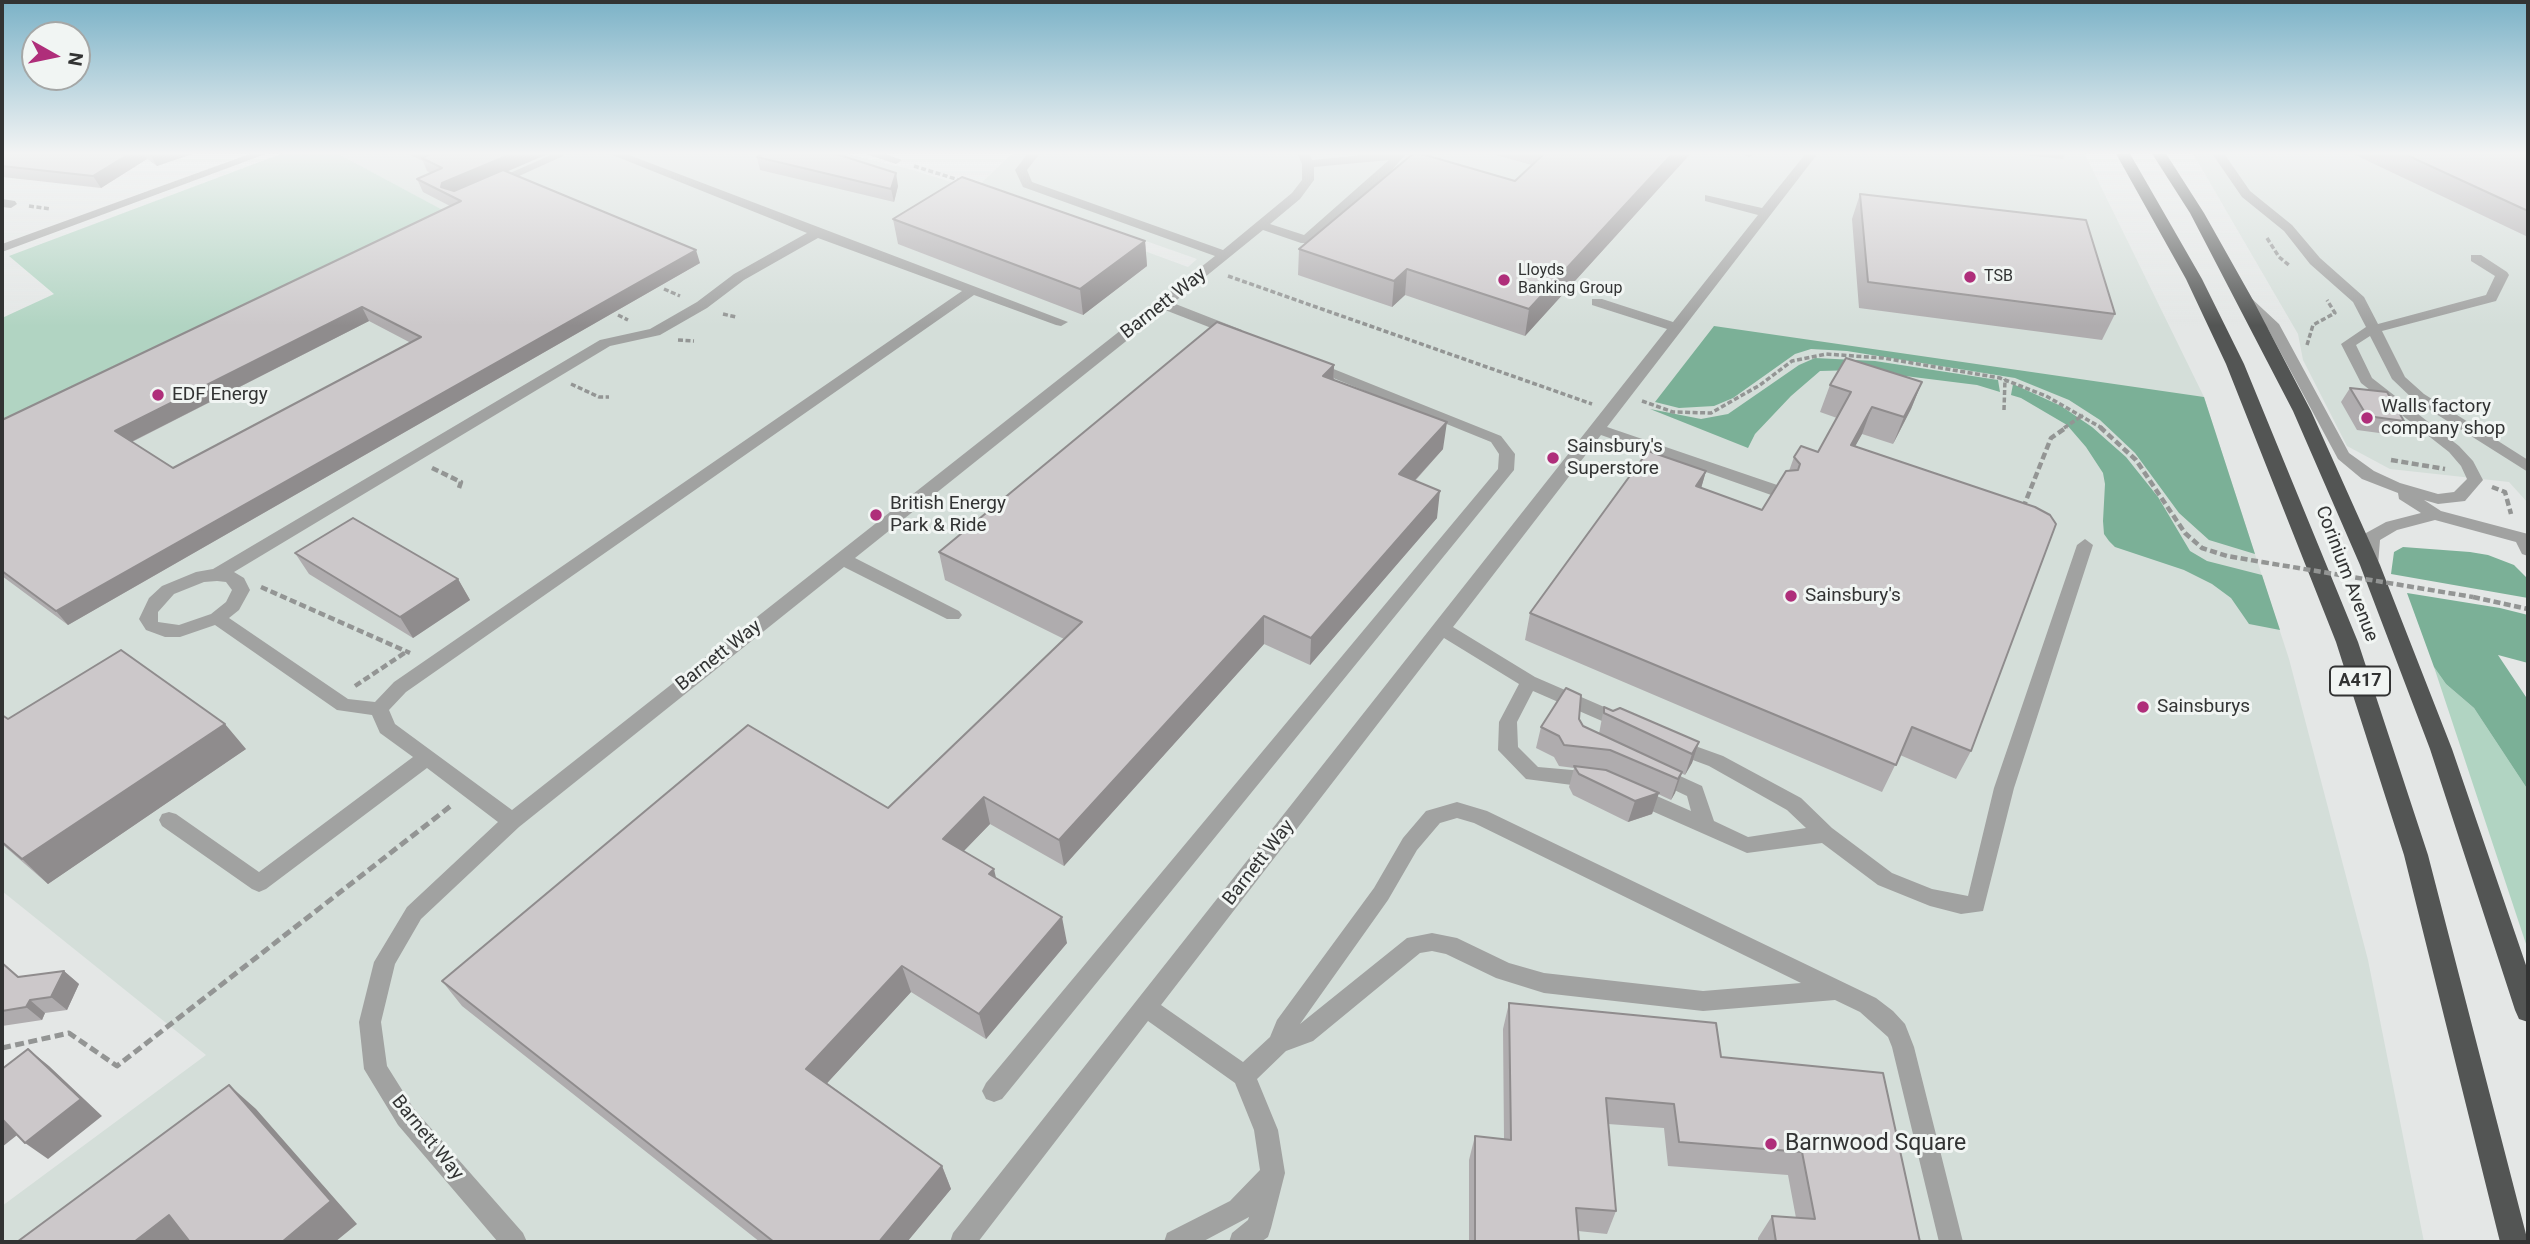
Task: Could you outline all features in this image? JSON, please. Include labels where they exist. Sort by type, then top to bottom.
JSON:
[{"type":"highway","name":"Corinium Avenue","points":[[2155,210],[2188,269],[2235,364],[2347,642],[2379,733],[2416,855],[2515,1242]]},
{"type":"highway","name":"Corinium Avenue","points":[[2195,210],[2302,411],[2370,565],[2441,749],[2528,1010]]},
{"type":"street","points":[[2,248],[106,210]]},
{"type":"street","points":[[759,210],[1061,322]]},
{"type":"street","points":[[1099,210],[1224,255]]},
{"type":"street","name":"Barnett Way","points":[[514,1242],[406,1117],[376,1069],[370,1022],[386,962],[414,913],[512,821],[1279,210]]},
{"type":"street","points":[[1261,225],[1306,240],[1340,210]]},
{"type":"street","points":[[1755,210],[1766,213]]},
{"type":"street","name":"Barnett Way","points":[[962,1242],[1768,210]]},
{"type":"street","points":[[2266,210],[2288,228],[2315,261],[2353,293],[2399,379],[2419,397],[2528,467]]},
{"type":"street","points":[[221,573],[238,582],[241,590],[233,606],[217,618],[180,631],[165,631],[152,626],[148,619],[155,602],[168,590],[183,582],[221,573],[606,343],[655,332],[702,305],[739,277],[817,233]]},
{"type":"street","points":[[2245,300],[2274,327],[2343,456],[2368,475],[2394,487],[2438,499],[2459,497],[2475,480],[2468,464],[2454,449],[2366,380],[2348,344],[2373,329],[2491,298],[2502,275],[2476,258]]},
{"type":"street","points":[[379,709],[400,687],[972,290]]},
{"type":"street","points":[[1597,302],[1677,328]]},
{"type":"street","points":[[1163,304],[1256,341]]},
{"type":"street","points":[[993,1091],[1506,470],[1507,454],[1496,439],[1294,356]]},
{"type":"street","points":[[1599,429],[1780,492]]},
{"type":"street","points":[[2394,487],[2435,515],[2526,543]]},
{"type":"street","points":[[2370,565],[2372,537],[2392,526],[2435,515]]},
{"type":"street","points":[[1442,629],[1479,649],[1529,682],[1753,779],[1794,804],[1825,834],[1885,879],[1930,897],[1961,905],[1976,905],[2004,788],[2085,545]]},
{"type":"street","points":[[842,559],[953,615]]},
{"type":"street","points":[[217,618],[344,705],[379,709]]},
{"type":"street","points":[[1529,682],[1508,722],[1508,750],[1533,774],[1603,780],[1747,845],[1825,834]]},
{"type":"street","points":[[379,709],[387,728],[512,821]]},
{"type":"street","points":[[1587,730],[1589,709]]},
{"type":"street","points":[[169,820],[259,883],[427,757]]},
{"type":"street","points":[[1637,763],[1695,791],[1705,826]]},
{"type":"street","points":[[1279,1044],[1285,1027],[1381,894],[1410,844],[1433,817],[1457,810],[1480,817],[1868,1005],[1885,1018],[1897,1031],[1903,1047],[1951,1242]]},
{"type":"street","points":[[1244,1076],[1279,1044],[1305,1034],[1415,945],[1432,942],[1449,945],[1523,978],[1568,986],[1703,1001],[1837,990]]},
{"type":"street","points":[[1146,1007],[1244,1076],[1266,1130],[1273,1173],[1259,1228],[1241,1242]]},
{"type":"street","points":[[1176,1242],[1238,1210],[1273,1173]]},
{"type":"path","points":[[1208,269],[1613,412]]},
{"type":"path","points":[[1625,395],[1673,412],[1711,413],[1760,385],[1792,361],[1826,354],[1883,358],[2005,379],[2083,415],[2136,460],[2193,541],[2213,553],[2473,597],[2528,609]]},
{"type":"path","points":[[2004,410],[2005,379]]},
{"type":"path","points":[[2021,514],[2051,438],[2083,415]]},
{"type":"path","points":[[221,573],[433,664]]},
{"type":"path","points":[[335,699],[407,652]]},
{"type":"path","points":[[2,1048],[69,1033],[117,1066],[472,790]]},
{"type":"shaded area","points":[[442,210],[1034,210],[1188,267],[1197,259],[1058,210],[2112,210],[2204,397],[2289,659],[2368,960],[2424,1242],[2,1242],[2,1206],[206,1055],[2,891],[2,434],[449,214]]},
{"type":"shaded area","points":[[2226,210],[2528,210],[2528,503],[2509,482],[2390,469],[2347,446],[2303,360],[2298,334]]},
{"type":"green space","points":[[131,210],[443,210],[450,214],[2,433],[2,318],[54,294],[9,256]]},
{"type":"green space","points":[[1714,326],[2204,397],[2255,554],[2209,540],[2179,513],[2135,453],[2100,420],[2069,400],[2015,378],[1847,351],[1811,349],[1795,354],[1733,398],[1714,406],[1679,408],[1655,402]]},
{"type":"green space","points":[[1815,358],[1875,361],[1998,380],[2000,392],[1977,385],[1857,370],[1820,371],[1791,396],[1755,434],[1748,448],[1650,409],[1701,419],[1728,414],[1799,365]]},
{"type":"green space","points":[[2013,384],[2061,406],[2092,427],[2126,457],[2158,497],[2190,551],[2207,561],[2262,575],[2280,630],[2249,624],[2231,598],[2212,584],[2184,570],[2115,547],[2104,534],[2103,473],[2067,425],[2011,395]]},
{"type":"green space","points":[[2403,547],[2470,552],[2488,555],[2514,565],[2528,579],[2528,598],[2391,574],[2394,552]]},
{"type":"green space","points":[[2407,593],[2528,615],[2528,663],[2498,655],[2528,700],[2528,790],[2474,708],[2446,684],[2434,667]]},
{"type":"green space","points":[[2434,667],[2446,684],[2474,708],[2528,790],[2528,950]]},
{"type":"building","name":"EDF Energy","points":[[442,210],[600,210],[696,250],[56,611],[2,571],[2,420]],"holes":[[[362,307],[421,337],[173,468],[115,431]]]},
{"type":"building","points":[[908,210],[1057,210],[1145,241],[1080,289],[893,219]]},
{"type":"building","points":[[1346,210],[1620,210],[1529,309],[1407,269],[1394,281],[1299,249]]},
{"type":"building","name":"TSB","points":[[1861,210],[2000,210],[2086,220],[2115,314],[1868,282]]},
{"type":"building","points":[[1217,322],[1334,365],[1323,376],[1447,422],[1399,474],[1440,491],[1311,638],[1264,616],[1059,840],[984,797],[943,839],[994,869],[989,874],[1062,917],[979,1014],[902,966],[806,1069],[942,1166],[879,1242],[774,1242],[442,981],[748,725],[888,808],[1082,622],[939,552]]},
{"type":"building","name":"Sainsbury's","points":[[1846,358],[1922,382],[1904,417],[1872,407],[1851,445],[2035,507],[2050,515],[2056,524],[1971,751],[1912,727],[1896,765],[1530,613],[1648,451],[1706,471],[1696,486],[1762,510],[1786,471],[1798,470],[1800,464],[1794,457],[1801,446],[1818,452],[1851,392],[1830,385]]},
{"type":"building","points":[[2350,388],[2387,392],[2404,421],[2367,416]]},
{"type":"building","points":[[353,518],[458,579],[400,617],[295,553]]},
{"type":"building","points":[[121,650],[225,724],[22,859],[2,842],[2,715],[8,719]]},
{"type":"building","points":[[1566,688],[1581,695],[1579,719],[1583,726],[1682,772],[1678,779],[1610,750],[1564,745],[1559,736],[1541,727]]},
{"type":"building","points":[[1604,707],[1613,711],[1620,708],[1699,742],[1692,754],[1604,713]]},
{"type":"building","points":[[1574,766],[1606,770],[1659,793],[1635,801],[1579,774]]},
{"type":"building","points":[[2,963],[18,977],[64,971],[51,997],[30,1000],[26,1007],[2,1011]]},
{"type":"building","name":"Barnwood Square","points":[[1509,1003],[1716,1023],[1721,1057],[1883,1073],[1920,1242],[1776,1242],[1772,1216],[1815,1219],[1802,1152],[1679,1142],[1674,1104],[1606,1098],[1616,1211],[1576,1208],[1579,1242],[1475,1242],[1475,1136],[1511,1140]]},
{"type":"building","points":[[28,1049],[81,1099],[25,1143],[2,1119],[2,1069]]},
{"type":"building","points":[[229,1085],[331,1201],[282,1242],[190,1242],[169,1215],[134,1242],[17,1242]]},
{"type":"place","name":"TSB","points":[[1970,277]]},
{"type":"place","name":"Lloyds Banking Group","points":[[1504,280]]},
{"type":"place","name":"EDF Energy","points":[[158,395]]},
{"type":"place","name":"Walls factory company shop","points":[[2367,418]]},
{"type":"place","name":"Sainsbury's Superstore","points":[[1553,458]]},
{"type":"place","name":"British Energy Park & Ride","points":[[876,515]]},
{"type":"place","name":"Sainsbury's","points":[[1791,596]]},
{"type":"place","name":"Sainsburys","points":[[2143,707]]},
{"type":"place","name":"Barnwood Square","points":[[1771,1144]]}]
